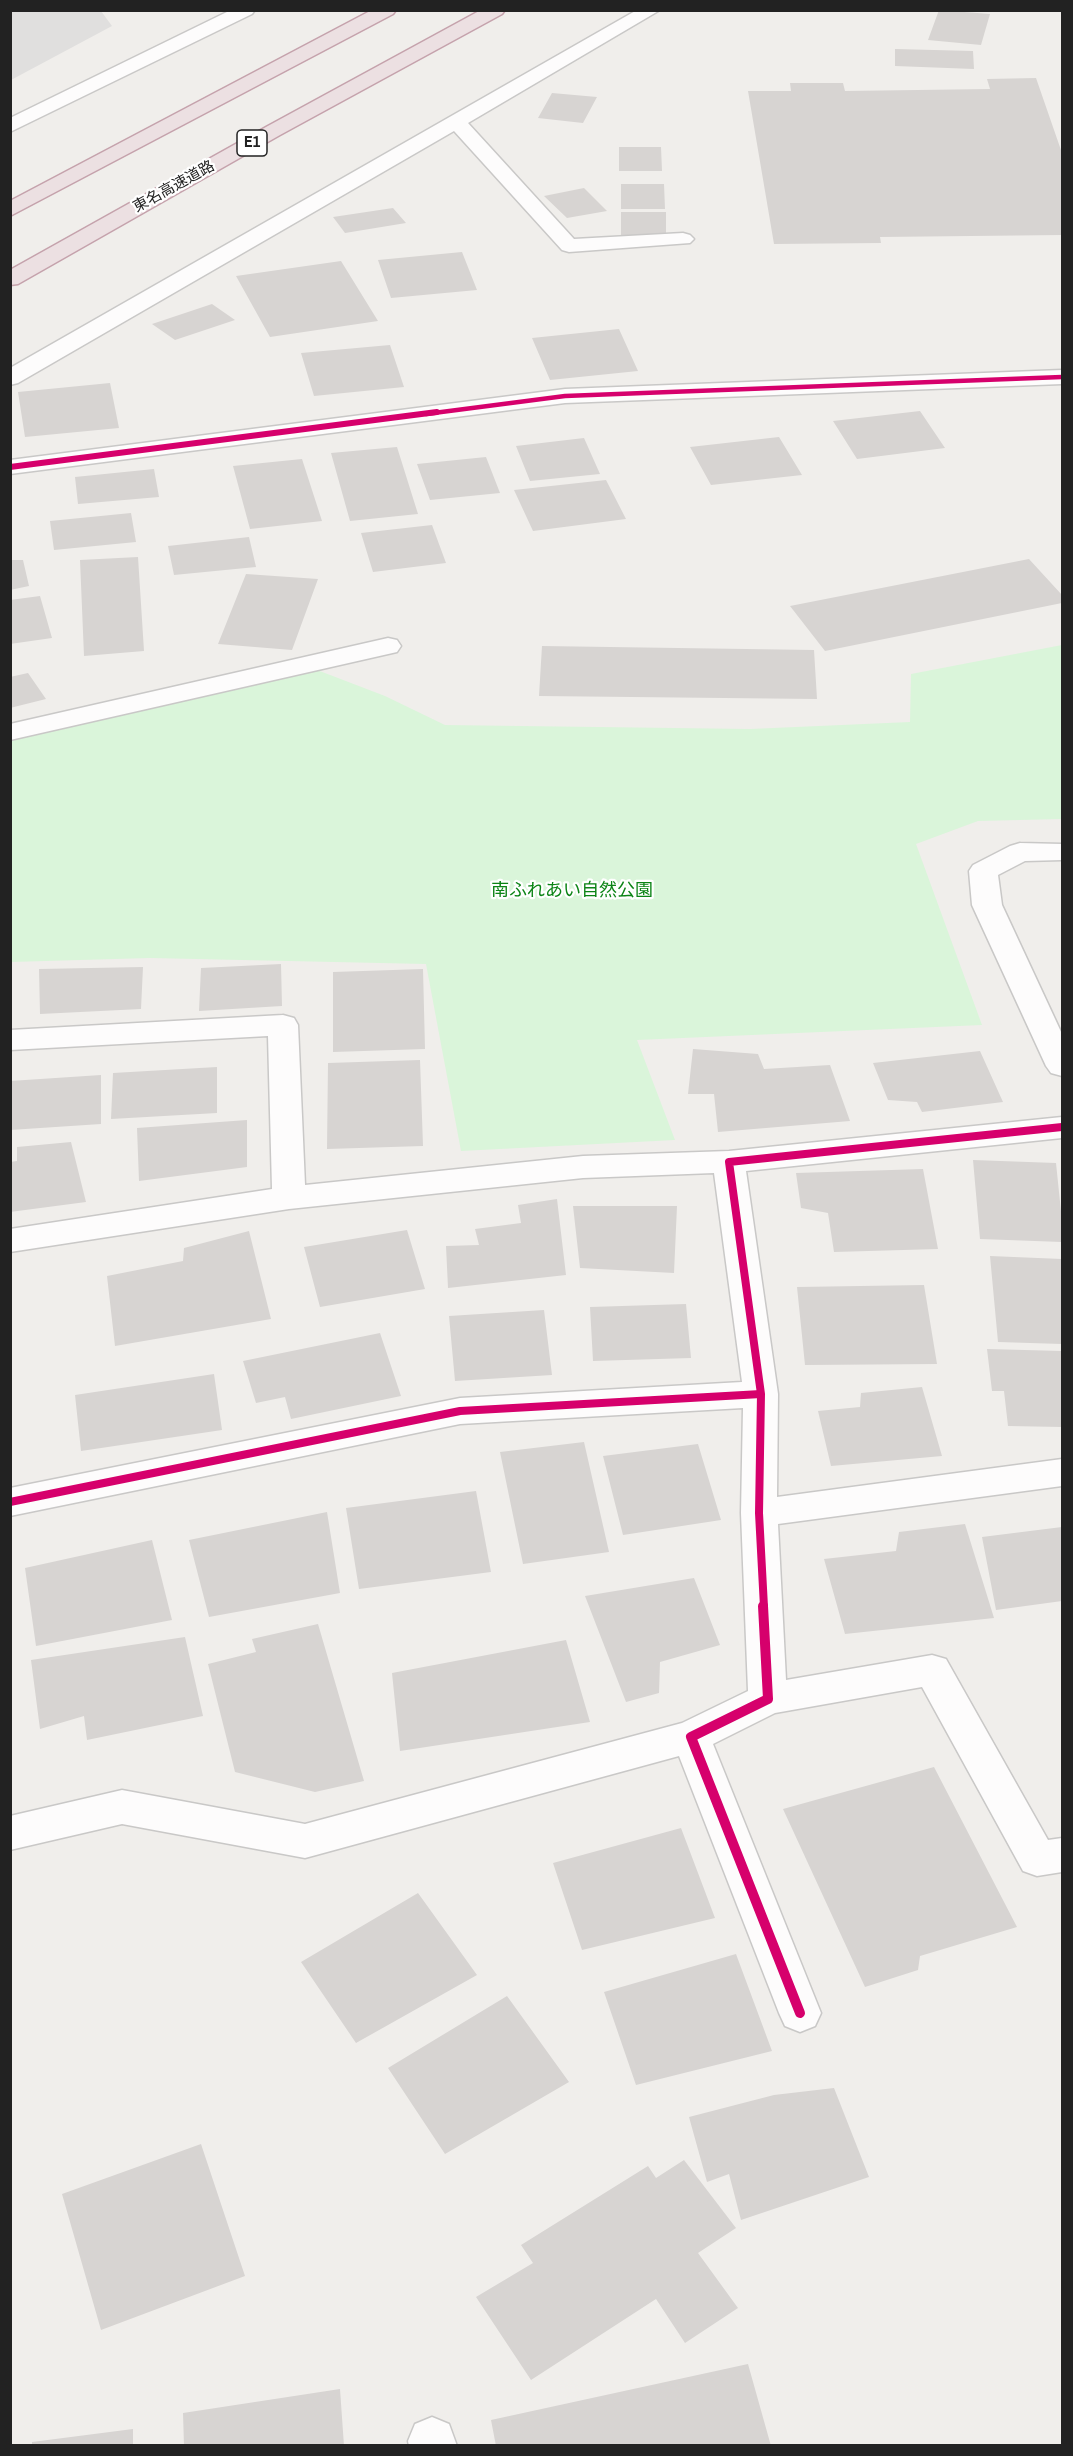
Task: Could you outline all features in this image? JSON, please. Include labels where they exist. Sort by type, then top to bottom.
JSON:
[{"type":"highway","points":[[10,210],[387,10]]},
{"type":"highway","name":"東名高速道路","points":[[10,279],[496,10]]},
{"type":"street","points":[[10,126],[246,10]]},
{"type":"street","points":[[10,378],[651,10]]},
{"type":"street","points":[[456,122],[569,246],[683,239]]},
{"type":"street","points":[[10,467],[565,396],[1062,377]]},
{"type":"street","points":[[10,732],[388,646]]},
{"type":"street","points":[[1062,852],[1020,852],[983,871],[987,905],[1062,1066]]},
{"type":"street","points":[[10,1040],[283,1025],[290,1198]]},
{"type":"street","points":[[10,1241],[290,1198],[583,1167],[729,1162],[1062,1127]]},
{"type":"street","points":[[729,1162],[761,1394],[759,1514],[768,1699]]},
{"type":"street","points":[[10,1502],[460,1411],[761,1394]]},
{"type":"street","points":[[759,1514],[1062,1472]]},
{"type":"street","points":[[10,1833],[122,1807],[305,1841],[691,1737],[768,1699],[932,1670],[1037,1859],[1062,1855]]},
{"type":"street","points":[[691,1737],[800,2013]]},
{"type":"green space","name":"南ふれあい自然公園","points":[[1062,645],[1062,819],[978,821],[916,844],[982,1025],[637,1040],[675,1140],[461,1151],[426,964],[150,958],[11,962],[10,732],[304,665],[385,696],[445,725],[750,729],[910,722],[911,674]]},
{"type":"shaded area","points":[[11,10],[101,11],[112,26],[11,80]]},
{"type":"building","points":[[939,10],[990,14],[981,45],[928,40]]},
{"type":"building","points":[[895,49],[973,51],[974,69],[895,66]]},
{"type":"building","points":[[1036,78],[1062,153],[1062,235],[880,237],[881,243],[774,244],[748,91],[791,91],[790,83],[843,83],[845,91],[990,89],[987,79]]},
{"type":"building","points":[[552,93],[597,97],[583,123],[538,118]]},
{"type":"building","points":[[619,147],[661,147],[662,171],[619,171]]},
{"type":"building","points":[[621,184],[664,184],[665,209],[621,209]]},
{"type":"building","points":[[584,188],[607,211],[567,218],[544,196]]},
{"type":"building","points":[[393,208],[406,223],[345,233],[333,217]]},
{"type":"building","points":[[621,212],[666,212],[666,238],[621,237]]},
{"type":"building","points":[[462,252],[477,290],[391,298],[378,260]]},
{"type":"building","points":[[341,261],[378,321],[270,337],[236,276]]},
{"type":"building","points":[[212,304],[235,320],[175,340],[152,324]]},
{"type":"building","points":[[619,329],[638,371],[550,380],[532,338]]},
{"type":"building","points":[[390,345],[404,387],[314,396],[301,353]]},
{"type":"building","points":[[110,383],[119,428],[25,437],[18,392]]},
{"type":"building","points":[[920,411],[945,448],[857,459],[833,421]]},
{"type":"building","points":[[779,437],[802,475],[711,485],[690,447]]},
{"type":"building","points":[[584,438],[600,474],[530,481],[516,446]]},
{"type":"building","points":[[397,447],[418,514],[350,521],[331,453]]},
{"type":"building","points":[[486,457],[500,493],[430,500],[417,464]]},
{"type":"building","points":[[302,459],[322,521],[250,529],[233,466]]},
{"type":"building","points":[[154,469],[159,497],[78,504],[75,477]]},
{"type":"building","points":[[606,480],[626,519],[533,531],[514,490]]},
{"type":"building","points":[[131,513],[136,542],[54,550],[50,521]]},
{"type":"building","points":[[432,525],[446,563],[373,572],[361,533]]},
{"type":"building","points":[[249,537],[256,567],[174,575],[168,546]]},
{"type":"building","points":[[138,557],[144,651],[84,656],[80,560]]},
{"type":"building","points":[[1029,559],[1062,595],[1062,603],[825,651],[790,606]]},
{"type":"building","points":[[10,560],[23,560],[29,586],[10,590]]},
{"type":"building","points":[[246,574],[318,579],[292,650],[218,644]]},
{"type":"building","points":[[40,596],[52,638],[10,644],[10,600]]},
{"type":"building","points":[[542,646],[814,650],[817,699],[539,696]]},
{"type":"building","points":[[28,673],[46,699],[10,708],[10,677]]},
{"type":"building","points":[[281,964],[282,1006],[199,1011],[201,968]]},
{"type":"building","points":[[143,967],[141,1009],[40,1014],[39,969]]},
{"type":"building","points":[[423,969],[425,1049],[333,1052],[333,972]]},
{"type":"building","points":[[693,1049],[758,1054],[764,1069],[830,1065],[850,1121],[718,1132],[714,1094],[688,1094]]},
{"type":"building","points":[[980,1051],[1003,1102],[922,1112],[917,1102],[888,1100],[873,1063]]},
{"type":"building","points":[[420,1060],[423,1146],[327,1149],[328,1063]]},
{"type":"building","points":[[217,1067],[217,1113],[111,1119],[113,1073]]},
{"type":"building","points":[[101,1075],[101,1124],[10,1130],[10,1081]]},
{"type":"building","points":[[247,1120],[247,1167],[139,1181],[137,1128]]},
{"type":"building","points":[[71,1142],[86,1202],[10,1212],[10,1162],[17,1161],[17,1147]]},
{"type":"building","points":[[973,1160],[1056,1163],[1062,1242],[980,1239]]},
{"type":"building","points":[[923,1169],[938,1249],[834,1252],[828,1213],[801,1208],[796,1173]]},
{"type":"building","points":[[557,1199],[566,1275],[448,1288],[446,1246],[479,1245],[475,1229],[521,1223],[518,1205]]},
{"type":"building","points":[[573,1206],[677,1206],[674,1273],[580,1268]]},
{"type":"building","points":[[407,1230],[425,1289],[320,1307],[304,1247]]},
{"type":"building","points":[[249,1231],[271,1319],[115,1346],[107,1276],[183,1261],[184,1248]]},
{"type":"building","points":[[990,1256],[1062,1259],[1062,1344],[998,1342]]},
{"type":"building","points":[[924,1285],[937,1364],[805,1365],[797,1287]]},
{"type":"building","points":[[686,1304],[691,1358],[593,1361],[590,1307]]},
{"type":"building","points":[[544,1310],[552,1375],[455,1381],[449,1316]]},
{"type":"building","points":[[380,1333],[401,1396],[291,1419],[285,1397],[256,1403],[243,1361]]},
{"type":"building","points":[[987,1349],[1062,1351],[1062,1427],[1008,1426],[1004,1391],[992,1391]]},
{"type":"building","points":[[214,1374],[222,1430],[81,1451],[75,1395]]},
{"type":"building","points":[[922,1387],[942,1456],[831,1466],[818,1411],[860,1407],[861,1393]]},
{"type":"building","points":[[584,1442],[609,1552],[523,1564],[500,1452]]},
{"type":"building","points":[[698,1444],[721,1520],[623,1535],[603,1456]]},
{"type":"building","points":[[476,1491],[491,1572],[359,1589],[346,1508]]},
{"type":"building","points":[[327,1512],[340,1593],[209,1617],[189,1540]]},
{"type":"building","points":[[965,1524],[994,1618],[845,1634],[824,1559],[896,1551],[899,1532]]},
{"type":"building","points":[[1062,1527],[1062,1601],[996,1610],[982,1537]]},
{"type":"building","points":[[152,1540],[172,1620],[36,1646],[25,1568]]},
{"type":"building","points":[[694,1578],[720,1645],[660,1662],[659,1693],[626,1702],[585,1596]]},
{"type":"building","points":[[318,1624],[364,1781],[315,1792],[235,1772],[208,1664],[256,1652],[252,1639]]},
{"type":"building","points":[[185,1637],[203,1716],[87,1740],[84,1716],[40,1729],[31,1660]]},
{"type":"building","points":[[566,1640],[590,1722],[400,1751],[392,1673]]},
{"type":"building","points":[[934,1767],[1017,1927],[920,1956],[918,1970],[865,1987],[783,1809]]},
{"type":"building","points":[[681,1828],[715,1918],[582,1950],[553,1863]]},
{"type":"building","points":[[418,1893],[477,1975],[356,2043],[301,1962]]},
{"type":"building","points":[[736,1954],[772,2051],[636,2085],[604,1992]]},
{"type":"building","points":[[507,1996],[569,2082],[445,2154],[388,2068]]},
{"type":"building","points":[[834,2088],[869,2177],[741,2220],[729,2174],[707,2182],[689,2117],[774,2095]]},
{"type":"building","points":[[201,2144],[245,2276],[101,2330],[62,2194]]},
{"type":"building","points":[[684,2160],[736,2228],[698,2253],[738,2308],[685,2343],[656,2299],[531,2380],[476,2297],[533,2263],[521,2245],[648,2166],[656,2178]]},
{"type":"building","points":[[748,2364],[771,2446],[496,2446],[491,2420]]},
{"type":"building","points":[[340,2389],[344,2446],[184,2446],[183,2413]]},
{"type":"building","points":[[133,2429],[133,2446],[32,2446],[32,2442]]},
{"type":"cycle path","points":[[10,467],[565,396],[1062,377]]},
{"type":"cycle path","points":[[800,2013],[691,1737],[768,1699],[759,1513],[761,1394],[729,1162],[1062,1127]]},
{"type":"cycle path","points":[[10,1502],[460,1411],[761,1394]]}]
